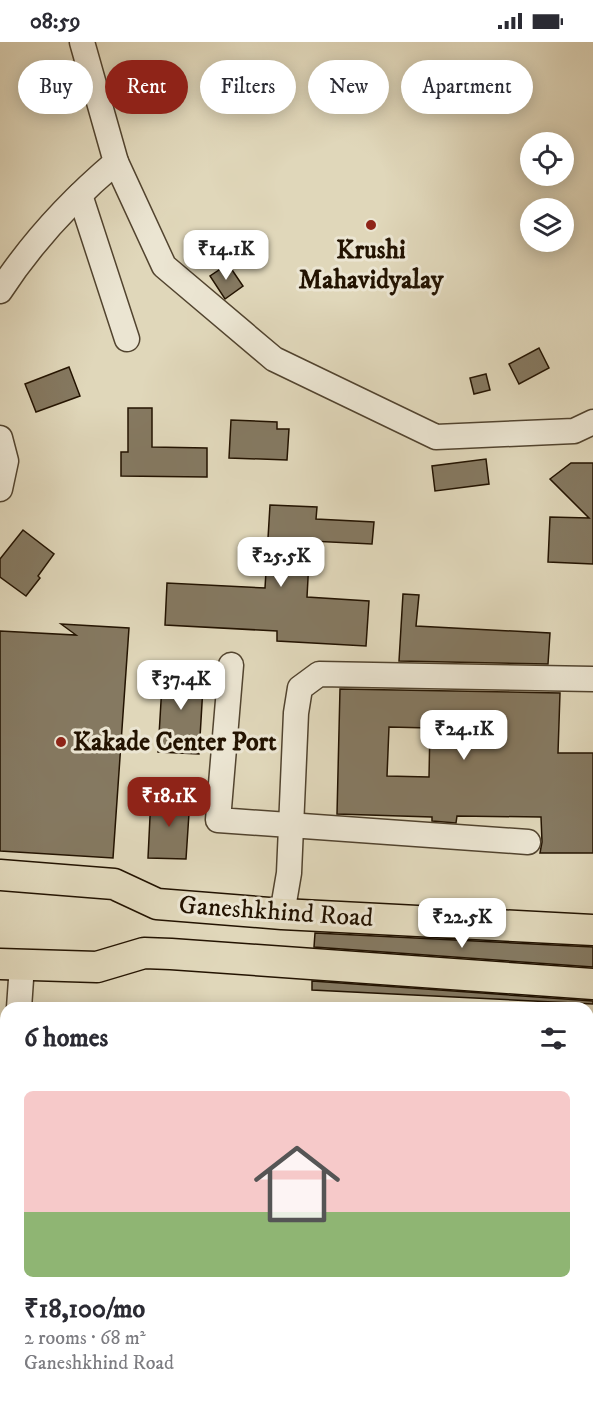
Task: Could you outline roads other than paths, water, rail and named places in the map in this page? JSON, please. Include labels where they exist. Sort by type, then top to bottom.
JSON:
[{"type":"main road","name":"Ganeshkhind Road","points":[[0,875],[114,884],[157,904],[282,914],[593,930]]},
{"type":"main road","points":[[0,893],[157,904]]},
{"type":"main road","points":[[7,965],[74,950],[144,953]]},
{"type":"main road","name":"Ganeshkhind Road","points":[[7,965],[98,967],[144,953],[593,984]]},
{"type":"street","points":[[82,42],[116,162],[164,266],[274,359],[436,437],[574,432],[593,422]]},
{"type":"street","points":[[0,291],[22,258],[48,227],[116,162]]},
{"type":"street","points":[[80,195],[127,339]]},
{"type":"street","points":[[0,438],[6,461],[0,489]]},
{"type":"street","points":[[231,665],[218,820],[528,842]]},
{"type":"street","points":[[282,914],[289,873],[296,713],[300,688],[319,674],[593,679]]},
{"type":"street","points":[[7,965],[17,1002]]},
{"type":"place","name":"Krushi Mahavidyalay","points":[[371,225]]},
{"type":"place","name":"Kakade Center Port","points":[[61,742]]}]
